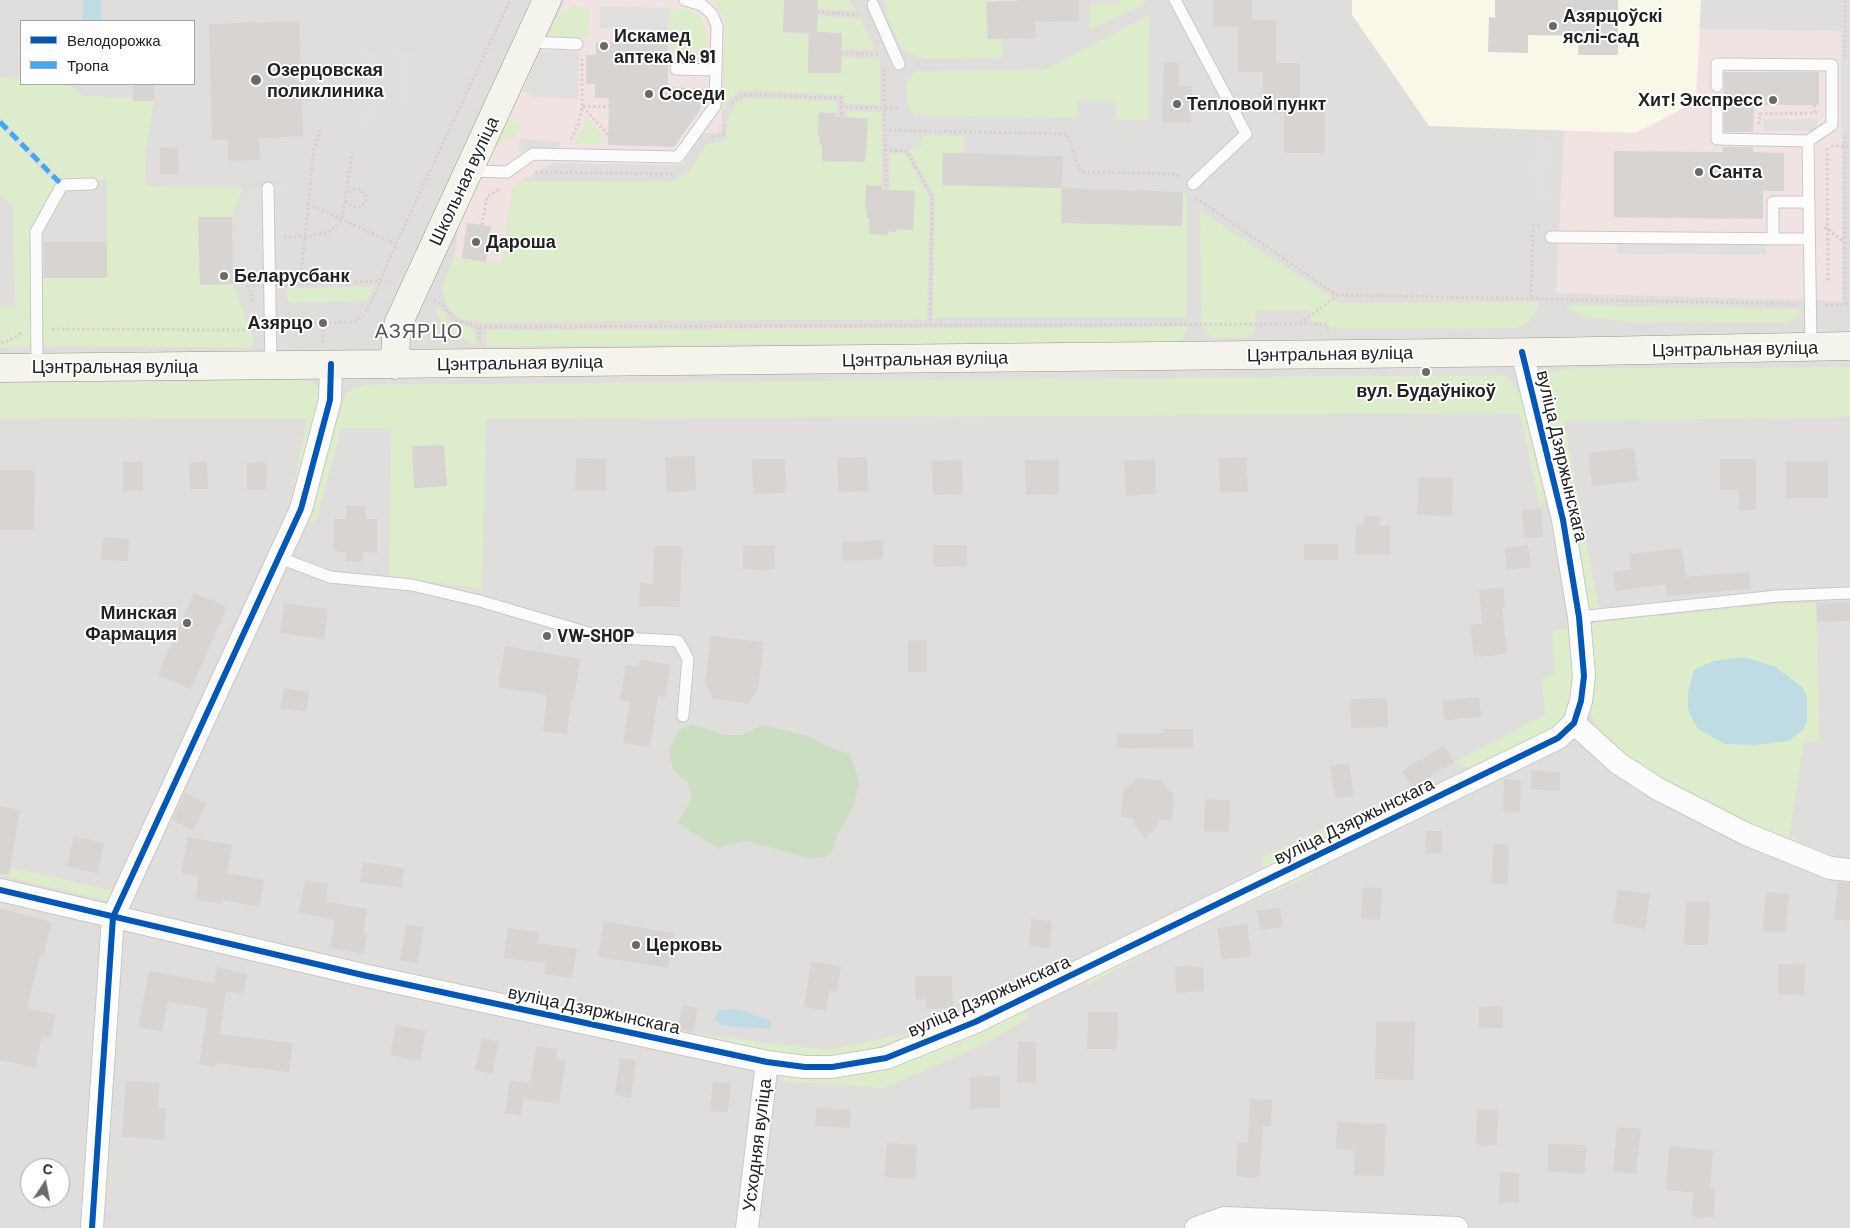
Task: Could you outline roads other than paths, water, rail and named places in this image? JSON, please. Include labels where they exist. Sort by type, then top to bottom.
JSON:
[{"type":"main road","name":"Школьная вуліца","points":[[395,365],[396,335],[399,322],[547,0]]},
{"type":"main road","name":"Цэнтральная вуліца","points":[[0,368],[1522,352],[1850,346]]},
{"type":"street","name":"вуліца Дзяржынскага","points":[[0,890],[367,976],[767,1062],[805,1067],[858,1064],[886,1058],[975,1022],[1558,738],[1574,723],[1581,701],[1584,676],[1579,617],[1563,520],[1522,352]]},
{"type":"street","points":[[92,1228],[113,917],[301,509],[330,400],[330,364]]},
{"type":"street","points":[[1574,723],[1618,763],[1658,789],[1746,834],[1830,868],[1850,870]]},
{"type":"street","name":"Усходняя вуліца","points":[[747,1228],[767,1062]]},
{"type":"street","points":[[1196,1228],[1224,1218],[1457,1228]]},
{"type":"lane","points":[[469,171],[507,172],[533,154],[678,157],[715,106],[717,26],[712,14],[702,5],[685,0]]},
{"type":"lane","points":[[1175,0],[1246,134],[1188,183]]},
{"type":"lane","points":[[873,5],[899,64]]},
{"type":"lane","points":[[528,42],[580,46]]},
{"type":"lane","points":[[1717,86],[1717,64],[1832,65],[1832,125],[1808,141],[1717,139],[1717,107]]},
{"type":"lane","points":[[676,69],[716,70]]},
{"type":"lane","points":[[1808,141],[1811,347]]},
{"type":"lane","points":[[37,367],[36,232],[62,185],[92,184]]},
{"type":"lane","points":[[268,188],[271,366]]},
{"type":"lane","points":[[1773,239],[1773,202],[1809,202]]},
{"type":"lane","points":[[1551,237],[1809,239]]},
{"type":"lane","points":[[280,558],[330,577],[412,585],[480,601],[602,637],[678,641],[688,660],[683,716]]},
{"type":"lane","points":[[1579,617],[1777,596],[1850,593]]},
{"type":"water","points":[[83,0],[102,0],[101,16],[104,20],[82,20]]},
{"type":"water","points":[[1744,657],[1776,667],[1803,688],[1807,697],[1807,722],[1803,730],[1788,741],[1755,745],[1725,744],[1698,729],[1688,710],[1688,693],[1694,670],[1714,661]]},
{"type":"water","points":[[738,1009],[771,1021],[771,1029],[723,1025],[714,1019],[719,1010]]},
{"type":"place","name":"Азярцоўскі яслі-сад","points":[[1553,26]]},
{"type":"place","name":"Искамед аптека № 91","points":[[604,46]]},
{"type":"place","name":"Озерцовская поликлиника","points":[[256,80]]},
{"type":"place","name":"Соседи","points":[[649,94]]},
{"type":"place","name":"Хит! Экспресс","points":[[1773,100]]},
{"type":"place","name":"Тепловой пункт","points":[[1177,104]]},
{"type":"place","name":"Санта","points":[[1699,172]]},
{"type":"place","name":"Дароша","points":[[476,242]]},
{"type":"place","name":"Беларусбанк","points":[[224,276]]},
{"type":"place","name":"Азярцо","points":[[323,323]]},
{"type":"place","name":"вул. Будаўнікоў","points":[[1426,372]]},
{"type":"place","name":"Минская Фармация","points":[[187,623]]},
{"type":"place","name":"VW-SHOP","points":[[547,636]]},
{"type":"place","name":"Церковь","points":[[636,945]]},
{"type":"district","name":"АЗЯРЦО","points":[[419,331]]}]
